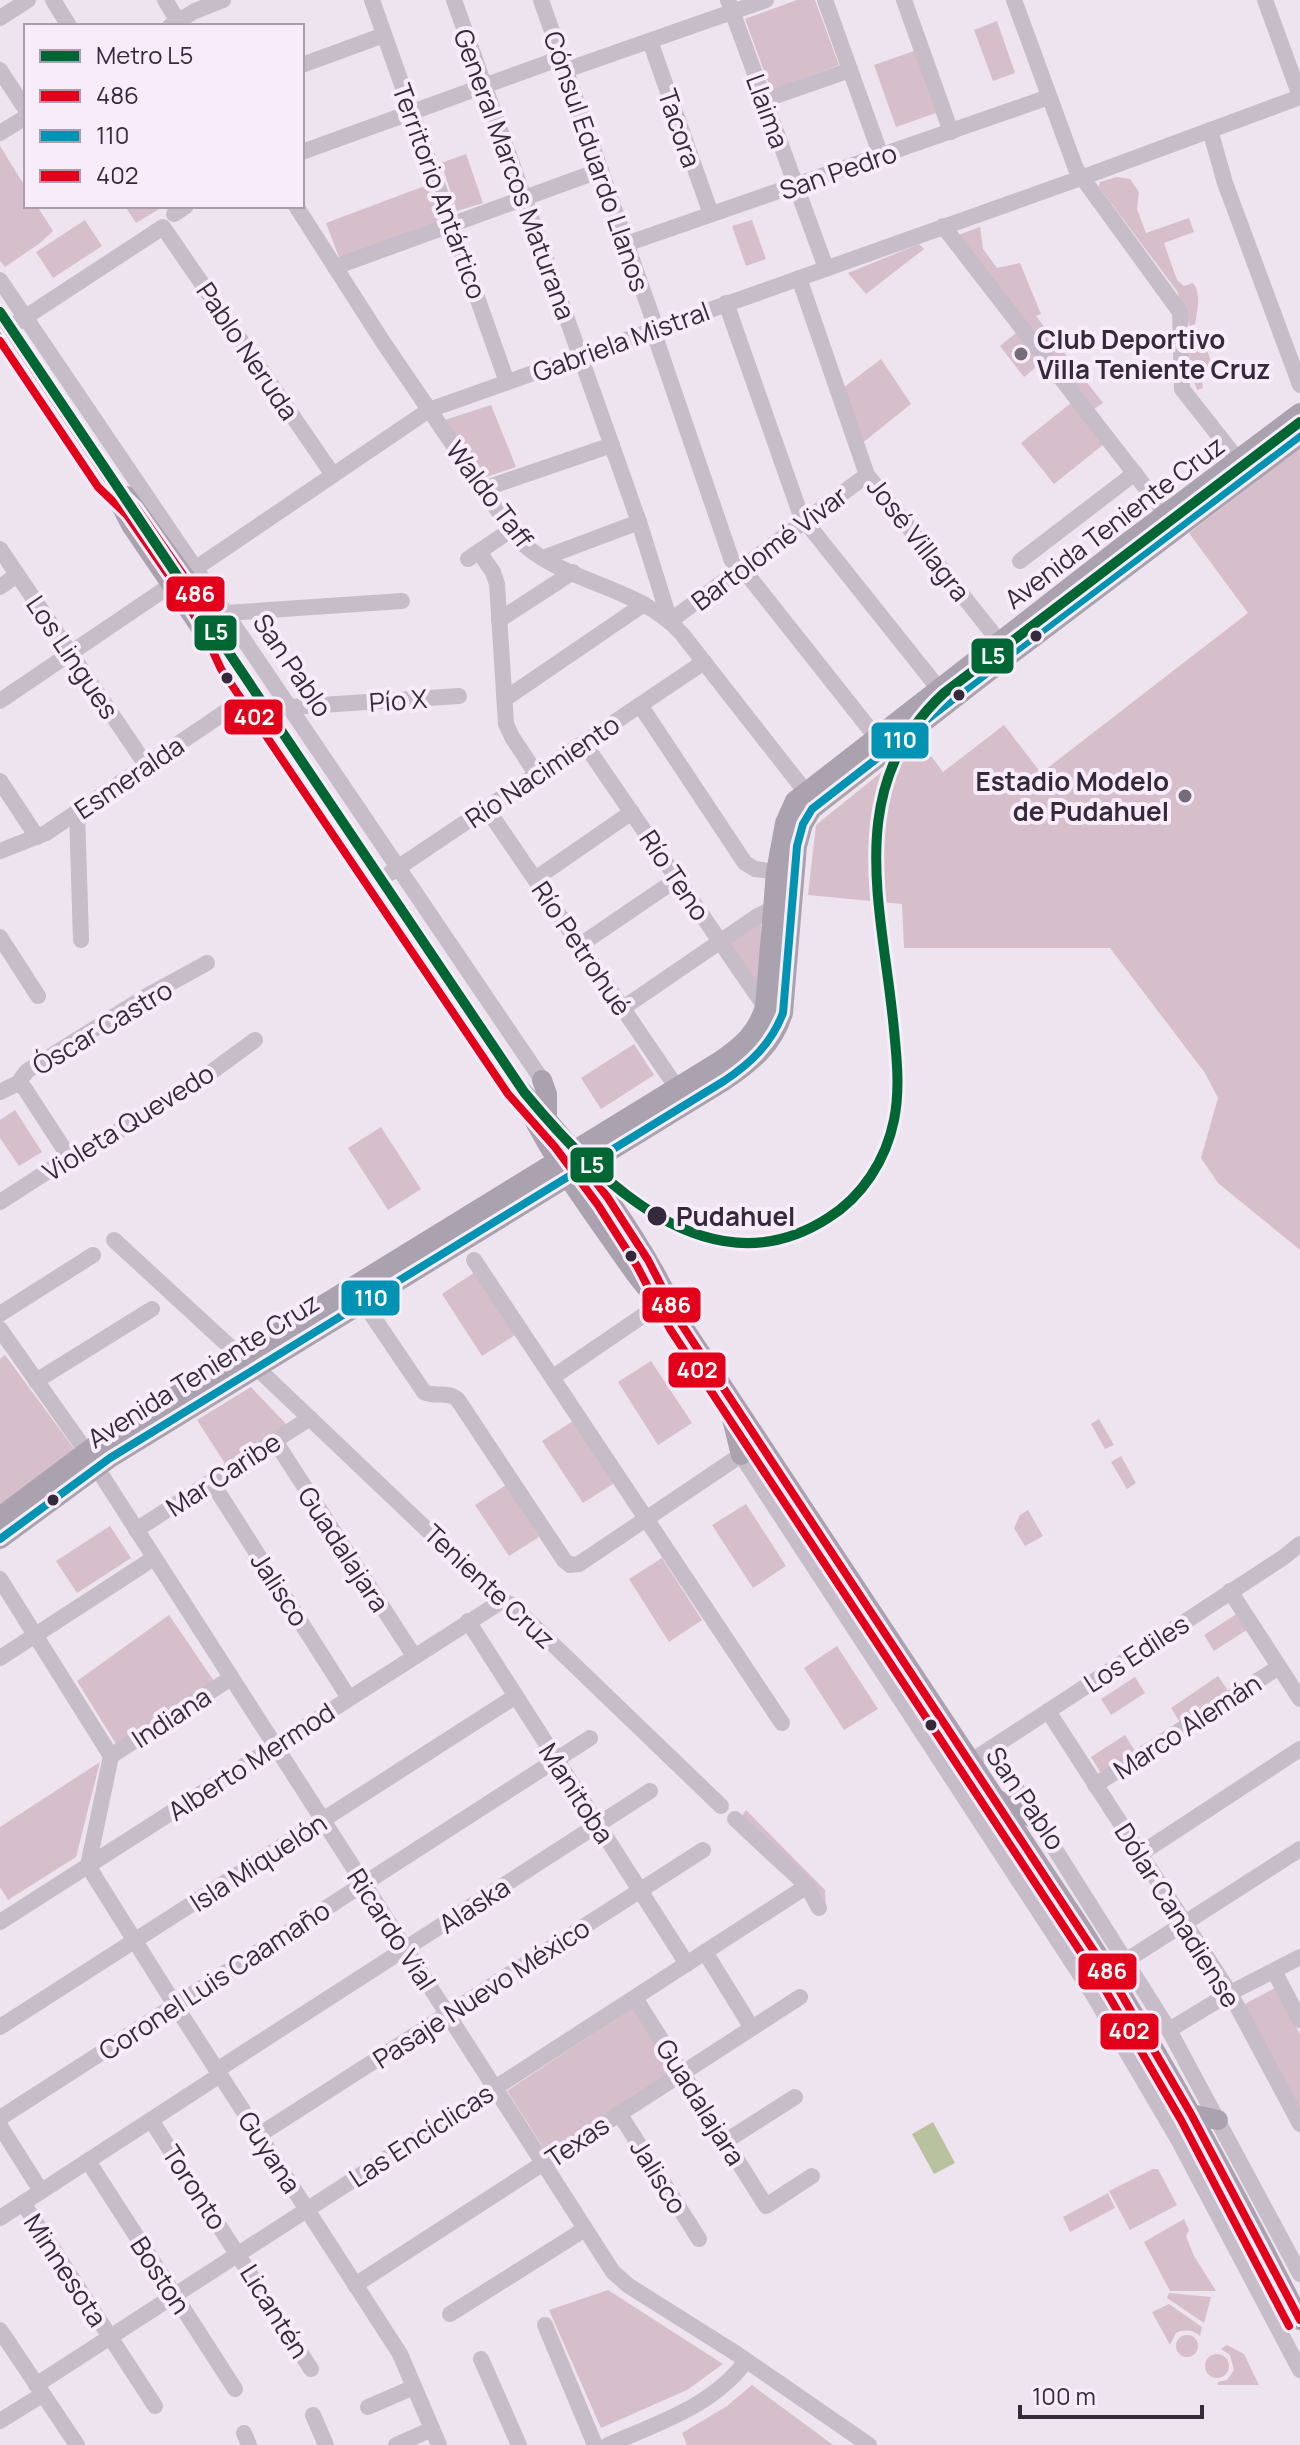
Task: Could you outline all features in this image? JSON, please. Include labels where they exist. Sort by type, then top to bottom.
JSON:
[{"type":"main road","name":"San Pablo","points":[[4,324],[108,480],[131,525],[184,576],[205,634],[231,662],[380,881],[660,1304],[680,1322]]},
{"type":"main road","name":"Avenida Teniente Cruz","points":[[318,1320],[363,1302],[570,1165],[746,1042],[759,1024],[777,973],[797,846],[807,815],[1166,514],[1300,413]]},
{"type":"main road","name":"Avenida Teniente Cruz","points":[[0,1517],[570,1165],[724,1081],[759,1056],[781,1021],[772,909],[788,815],[795,801],[939,689],[1005,648],[1300,436]]},
{"type":"main road","points":[[542,1080],[547,1094],[547,1119]]},
{"type":"main road","name":"San Pablo","points":[[518,1087],[547,1119],[570,1165],[658,1277],[680,1322],[1113,1980],[1191,2114],[1297,2313]]},
{"type":"main road","points":[[725,1390],[741,1455]]},
{"type":"main road","name":"Avenida Teniente Cruz","points":[[0,1539],[91,1459]]},
{"type":"main road","points":[[994,1798],[1035,1819]]},
{"type":"main road","points":[[1191,2114],[1218,2120]]},
{"type":"main road","points":[[1297,2313],[1300,2281]]},
{"type":"street","points":[[0,18],[28,0]]},
{"type":"street","points":[[53,0],[68,24]]},
{"type":"street","points":[[170,2],[177,24],[195,11],[223,0]]},
{"type":"street","name":"Territorio Antártico","points":[[372,0],[507,382]]},
{"type":"street","name":"General Marcos Maturana","points":[[454,0],[639,522],[670,621]]},
{"type":"street","name":"Cónsul Eduardo Llanos","points":[[541,0],[656,328],[657,342],[732,561],[742,568],[876,737]]},
{"type":"street","points":[[304,151],[484,85],[650,41],[730,6],[766,0]]},
{"type":"street","points":[[825,0],[881,156]]},
{"type":"street","points":[[904,0],[951,132]]},
{"type":"street","points":[[1014,0],[1081,178],[1178,309],[1183,322],[1182,389],[1238,460]]},
{"type":"street","points":[[1265,0],[1300,96]]},
{"type":"street","name":"Llaima","points":[[730,6],[826,268]]},
{"type":"street","points":[[304,64],[384,35]]},
{"type":"street","name":"Tacora","points":[[650,41],[711,214]]},
{"type":"street","points":[[1291,71],[1300,53]]},
{"type":"street","points":[[0,70],[24,107]]},
{"type":"street","points":[[764,100],[850,70]]},
{"type":"street","name":"Gabriela Mistral","points":[[0,701],[429,410],[1081,178],[1300,96]]},
{"type":"street","name":"San Pedro","points":[[626,244],[1049,97]]},
{"type":"street","points":[[0,133],[24,118]]},
{"type":"street","points":[[1210,130],[1225,183],[1300,385]]},
{"type":"street","points":[[335,267],[601,170]]},
{"type":"street","name":"Waldo Taff","points":[[297,208],[511,530],[528,549],[543,558],[644,604],[670,621],[805,791]]},
{"type":"street","points":[[4,324],[25,318],[174,216]]},
{"type":"street","name":"Pablo Neruda","points":[[174,216],[333,475]]},
{"type":"street","points":[[943,226],[1166,514]]},
{"type":"street","name":"José Villagra","points":[[799,278],[867,475],[1005,648]]},
{"type":"street","name":"San Pablo","points":[[0,280],[184,576],[226,613],[542,1080]]},
{"type":"street","points":[[726,303],[801,516],[939,689]]},
{"type":"street","points":[[483,489],[612,445]]},
{"type":"street","points":[[1020,561],[1135,473]]},
{"type":"street","name":"Bartolomé Vivar","points":[[670,621],[867,475]]},
{"type":"street","points":[[543,558],[639,522]]},
{"type":"street","points":[[511,530],[473,555],[495,576],[507,729],[537,775]]},
{"type":"street","name":"Los Lingues","points":[[0,549],[146,765]]},
{"type":"street","points":[[499,620],[573,572]]},
{"type":"street","points":[[0,587],[17,575]]},
{"type":"street","points":[[226,613],[402,601]]},
{"type":"street","points":[[505,699],[644,604]]},
{"type":"street","name":"Río Nacimiento","points":[[380,881],[704,662]]},
{"type":"street","name":"Esmeralda","points":[[0,851],[37,837],[252,694]]},
{"type":"street","name":"Pío X","points":[[290,707],[459,696]]},
{"type":"street","points":[[640,705],[745,863],[755,869],[776,872]]},
{"type":"street","name":"Río Teno","points":[[584,743],[765,1007]]},
{"type":"street","points":[[0,781],[37,837]]},
{"type":"street","name":"Río Petrohué","points":[[487,809],[677,1088]]},
{"type":"street","points":[[77,812],[81,940]]},
{"type":"street","points":[[535,879],[632,812]]},
{"type":"street","points":[[580,945],[677,879]]},
{"type":"street","points":[[623,1008],[772,909]]},
{"type":"street","points":[[0,937],[38,996]]},
{"type":"street","name":"Óscar Castro","points":[[0,1092],[18,1083],[27,1071],[145,997],[207,963]]},
{"type":"street","name":"Violeta Quevedo","points":[[0,1202],[65,1157],[85,1152],[210,1073],[255,1040]]},
{"type":"street","points":[[18,1083],[64,1149],[65,1157]]},
{"type":"street","name":"Teniente Cruz","points":[[114,1240],[310,1418],[502,1601],[512,1605],[721,1806]]},
{"type":"street","points":[[0,1314],[93,1255]]},
{"type":"street","points":[[474,1260],[782,1723]]},
{"type":"street","points":[[363,1302],[424,1392],[433,1395],[448,1393],[458,1400],[570,1565],[579,1564],[741,1455]]},
{"type":"street","points":[[553,1377],[660,1304]]},
{"type":"street","points":[[36,1381],[152,1309]]},
{"type":"street","name":"Ricardo Vial","points":[[0,1329],[5,1347],[36,1381],[91,1459],[621,2281],[869,2445]]},
{"type":"street","name":"Mar Caribe","points":[[136,1530],[310,1418]]},
{"type":"street","name":"Guadalajara","points":[[275,1441],[414,1656]]},
{"type":"street","name":"San Pablo","points":[[741,1455],[1094,1996],[1179,2141],[1300,2370]]},
{"type":"street","name":"Jalisco","points":[[211,1481],[349,1698]]},
{"type":"street","name":"Los Ediles","points":[[970,1762],[1300,1544]]},
{"type":"street","points":[[0,1658],[154,1558]]},
{"type":"street","points":[[0,1579],[111,1756],[88,1866]]},
{"type":"street","points":[[1230,1591],[1300,1699]]},
{"type":"street","name":"Alberto Mermod","points":[[2,1916],[88,1866],[502,1601]]},
{"type":"street","name":"Manitoba","points":[[468,1621],[687,1964]]},
{"type":"street","name":"Marco Alemán","points":[[1095,1785],[1279,1667]]},
{"type":"street","name":"Indiana","points":[[111,1756],[231,1678]]},
{"type":"street","name":"Isla Miquelón","points":[[0,2027],[516,1696]]},
{"type":"street","name":"Dólar Canadiense","points":[[1048,1711],[1230,1993],[1300,2124]]},
{"type":"street","name":"Coronel Luis Caamaño","points":[[0,2118],[590,1738]]},
{"type":"street","name":"San Pablo","points":[[991,1748],[1169,2030],[1218,2120],[1293,2245],[1300,2274]]},
{"type":"street","points":[[1140,1854],[1300,1749]]},
{"type":"street","name":"Alaska","points":[[0,2218],[405,1949],[650,1791]]},
{"type":"street","points":[[735,1819],[807,1886],[819,1908]]},
{"type":"street","points":[[1127,1960],[1300,1849]]},
{"type":"street","name":"Pasaje Nuevo México","points":[[259,2135],[703,1850]]},
{"type":"street","name":"Guyana","points":[[88,1866],[400,2354],[435,2437]]},
{"type":"street","name":"Las Encíclicas","points":[[0,2421],[109,2337],[807,1886]]},
{"type":"street","points":[[705,1952],[752,2028]]},
{"type":"street","points":[[1169,2030],[1230,1993],[1300,1957]]},
{"type":"street","points":[[1274,1971],[1300,2020]]},
{"type":"street","name":"Texas","points":[[355,2285],[800,1997]]},
{"type":"street","name":"Guadalajara","points":[[635,1998],[766,2206],[812,2176]]},
{"type":"street","points":[[726,2141],[795,2097]]},
{"type":"street","name":"Jalisco","points":[[619,2113],[699,2239]]},
{"type":"street","name":"Toronto","points":[[151,2120],[238,2254]]},
{"type":"street","name":"Minnesota","points":[[0,2126],[41,2191]]},
{"type":"street","name":"Boston","points":[[88,2161],[235,2389]]},
{"type":"street","name":"Minnesota","points":[[23,2203],[155,2406]]},
{"type":"street","points":[[450,2314],[585,2229]]},
{"type":"street","name":"Licantén","points":[[238,2254],[311,2369]]},
{"type":"street","points":[[545,2325],[595,2445]]},
{"type":"street","points":[[0,2330],[77,2445]]},
{"type":"street","points":[[481,2359],[519,2445]]},
{"type":"street","points":[[608,2445],[644,2438],[715,2393],[734,2377],[746,2361]]},
{"type":"street","points":[[368,2407],[414,2387]]},
{"type":"street","points":[[313,2415],[326,2445]]},
{"type":"street","points":[[396,2445],[435,2437]]},
{"type":"shaded area","points":[[797,0],[815,0],[839,65],[771,90],[745,19]]},
{"type":"shaded area","points":[[997,21],[1015,73],[993,81],[974,30]]},
{"type":"shaded area","points":[[914,51],[936,113],[896,127],[874,65]]},
{"type":"shaded area","points":[[0,146],[24,185],[24,208],[38,208],[53,231],[5,267],[0,261]]},
{"type":"shaded area","points":[[466,154],[483,203],[457,211],[441,163]]},
{"type":"shaded area","points":[[1117,177],[1130,179],[1139,192],[1137,209],[1146,233],[1189,218],[1194,232],[1164,243],[1177,280],[1184,286],[1193,283],[1196,288],[1198,303],[1195,324],[1190,326],[1177,291],[1099,187],[1100,182]]},
{"type":"shaded area","points":[[430,184],[444,221],[340,260],[326,223]]},
{"type":"shaded area","points":[[126,208],[161,208],[136,223]]},
{"type":"shaded area","points":[[85,220],[102,246],[53,278],[36,252]]},
{"type":"shaded area","points":[[752,220],[766,259],[746,266],[732,226]]},
{"type":"shaded area","points":[[980,227],[983,249],[997,268],[1020,263],[1041,314],[1036,316],[1103,403],[1094,409],[958,235]]},
{"type":"shaded area","points":[[919,244],[924,249],[866,294],[848,273]]},
{"type":"shaded area","name":"Club Deportivo Villa Teniente Cruz","points":[[1017,332],[1041,363],[1024,377],[1000,346]]},
{"type":"shaded area","points":[[1202,336],[1213,367],[1201,371],[1203,388],[1197,390],[1191,372],[1188,343]]},
{"type":"shaded area","points":[[881,359],[911,404],[861,444],[843,388]]},
{"type":"shaded area","points":[[1071,403],[1104,444],[1054,484],[1021,443]]},
{"type":"shaded area","points":[[491,405],[516,467],[483,478],[445,420]]},
{"type":"shaded area","points":[[1300,448],[1300,1250],[1218,1183],[1201,1158],[1218,1098],[1205,1073],[1110,948],[904,948],[902,904],[808,895],[816,825],[920,741],[943,772],[1004,725],[1041,773],[1248,613],[1189,533]]},
{"type":"shaded area","points":[[761,917],[760,990],[725,942]]},
{"type":"shaded area","points":[[634,1044],[654,1075],[601,1109],[581,1078]]},
{"type":"shaded area","points":[[15,1110],[42,1152],[19,1166],[0,1138],[0,1120]]},
{"type":"shaded area","points":[[381,1127],[421,1189],[388,1210],[348,1148]]},
{"type":"shaded area","points":[[475,1272],[515,1335],[482,1356],[442,1294]]},
{"type":"shaded area","points":[[5,1355],[75,1450],[0,1508],[0,1359]]},
{"type":"shaded area","points":[[651,1361],[692,1423],[658,1445],[618,1382]]},
{"type":"shaded area","points":[[251,1387],[288,1426],[226,1465],[197,1420]]},
{"type":"shaded area","points":[[576,1419],[616,1482],[583,1503],[542,1441]]},
{"type":"shaded area","points":[[1099,1419],[1114,1445],[1105,1449],[1091,1424]]},
{"type":"shaded area","points":[[1121,1456],[1136,1483],[1127,1489],[1111,1462]]},
{"type":"shaded area","points":[[506,1485],[539,1537],[509,1556],[475,1505]]},
{"type":"shaded area","points":[[746,1504],[786,1566],[753,1588],[712,1525]]},
{"type":"shaded area","points":[[1028,1510],[1043,1536],[1025,1546],[1014,1528],[1020,1515]]},
{"type":"shaded area","points":[[110,1526],[131,1558],[77,1593],[56,1561]]},
{"type":"shaded area","points":[[662,1558],[702,1620],[669,1642],[629,1579]]},
{"type":"shaded area","points":[[1238,1613],[1248,1629],[1214,1651],[1204,1635]]},
{"type":"shaded area","points":[[169,1615],[216,1684],[118,1747],[77,1681]]},
{"type":"shaded area","points":[[837,1646],[878,1709],[844,1730],[804,1668]]},
{"type":"shaded area","points":[[1218,1676],[1229,1692],[1181,1724],[1171,1708]]},
{"type":"shaded area","points":[[1135,1677],[1145,1693],[1111,1715],[1101,1699]]},
{"type":"shaded area","points":[[1125,1735],[1135,1751],[1101,1773],[1091,1757]]},
{"type":"shaded area","points":[[100,1762],[76,1857],[8,1900],[0,1887],[0,1827]]},
{"type":"shaded area","points":[[746,1810],[825,1890],[826,1911],[808,1887],[740,1819]]},
{"type":"shaded area","points":[[1275,1988],[1300,2034],[1300,2114],[1241,2006]]},
{"type":"shaded area","points":[[635,2006],[675,2072],[548,2155],[507,2091]]},
{"type":"shaded area","points":[[933,2122],[955,2163],[934,2174],[912,2134]]},
{"type":"shaded area","points":[[1158,2169],[1177,2205],[1130,2230],[1109,2191]]},
{"type":"shaded area","points":[[1108,2193],[1115,2208],[1070,2232],[1063,2217]]},
{"type":"shaded area","points":[[1184,2219],[1189,2230],[1186,2236],[1194,2256],[1216,2291],[1170,2291],[1144,2242]]},
{"type":"shaded area","points":[[608,2290],[723,2364],[687,2390],[601,2428],[549,2310]]},
{"type":"shaded area","points":[[1169,2293],[1211,2297],[1204,2323],[1167,2298]]},
{"type":"shaded area","points":[[1169,2304],[1202,2327],[1200,2336],[1195,2332],[1179,2332],[1170,2345],[1152,2312]]},
{"type":"shaded area","points":[[1187,2335],[1195,2338],[1198,2346],[1195,2354],[1187,2357],[1179,2354],[1176,2346],[1179,2338]]},
{"type":"shaded area","points":[[1227,2345],[1244,2354],[1259,2385],[1218,2385],[1218,2382],[1227,2380],[1234,2370],[1230,2355],[1221,2349]]},
{"type":"shaded area","points":[[1217,2354],[1226,2357],[1229,2366],[1226,2375],[1217,2378],[1208,2375],[1205,2366],[1208,2357]]},
{"type":"shaded area","points":[[752,2385],[833,2445],[687,2445],[682,2433],[727,2406]]},
{"type":"metro line","name":"L5","points":[[0,312],[524,1092],[585,1159],[620,1190],[658,1216],[698,1235],[740,1243],[784,1238],[828,1218],[852,1199],[871,1176],[890,1135],[897,1098],[897,1064],[876,852],[880,809],[891,769],[912,730],[944,693],[1300,422]]},
{"type":"transit line","name":"486","points":[[0,319],[108,480],[136,507],[184,576],[214,624],[231,662],[518,1087],[608,1198],[648,1260],[680,1322],[1113,1980],[1191,2114],[1300,2320]]},
{"type":"transit line","name":"402","points":[[0,341],[98,487],[127,515],[174,583],[203,630],[221,669],[508,1094],[555,1147],[598,1205],[637,1266],[670,1329],[1103,1986],[1181,2120],[1289,2326]]},
{"type":"transit line","name":"110","points":[[0,1539],[110,1458],[743,1067],[766,1043],[783,1013],[797,846],[803,824],[812,809],[1300,436]]},
{"type":"place","name":"Club Deportivo Villa Teniente Cruz","points":[[1021,354]]},
{"type":"place","name":"Estadio Modelo de Pudahuel","points":[[1185,796]]},
{"type":"place","name":"Pudahuel","points":[[657,1216]]}]
